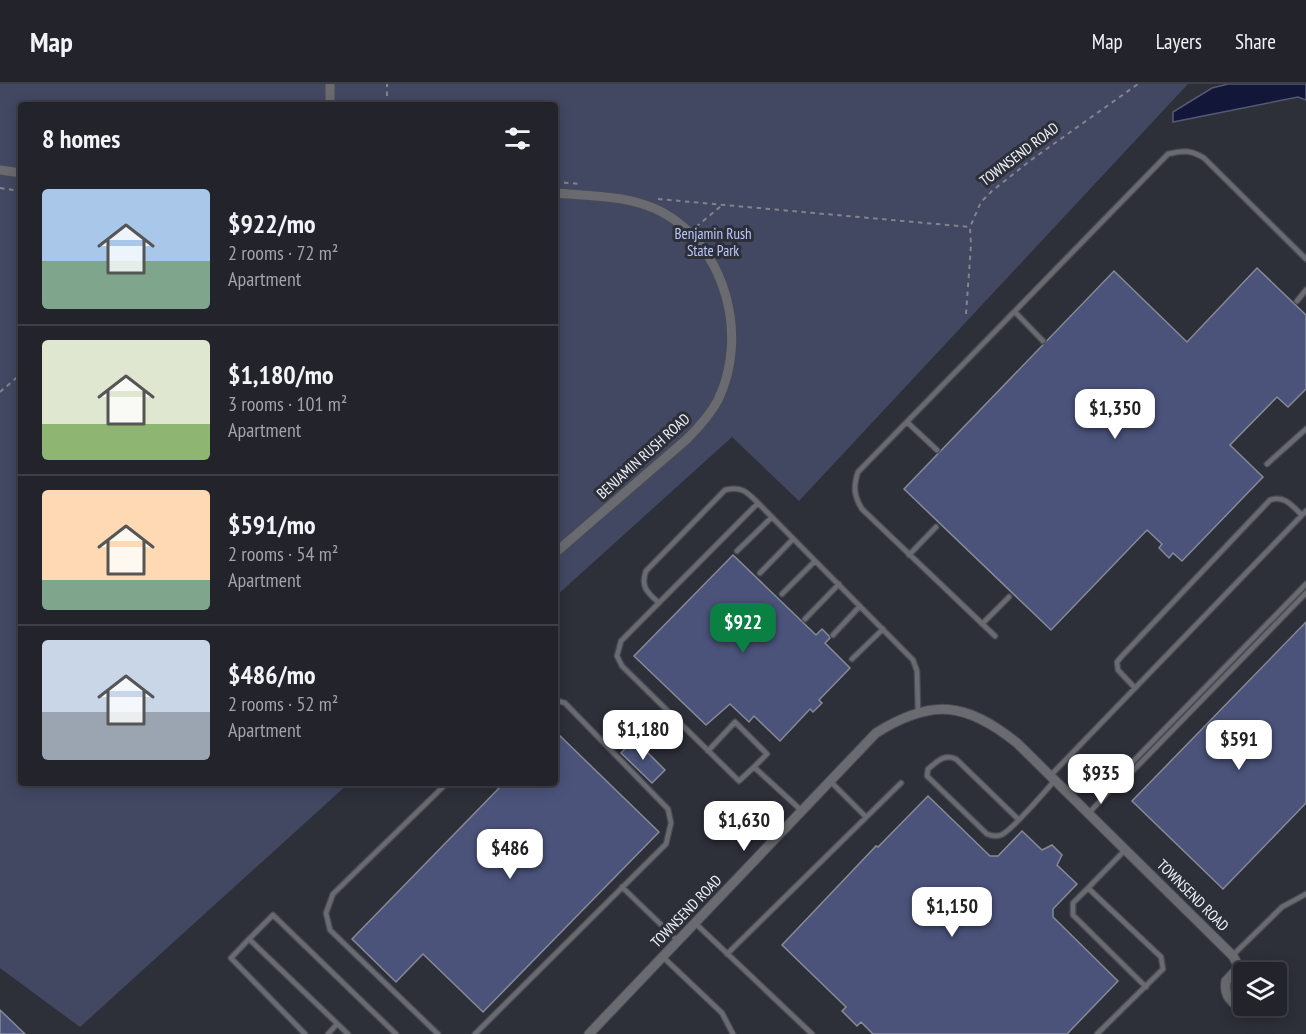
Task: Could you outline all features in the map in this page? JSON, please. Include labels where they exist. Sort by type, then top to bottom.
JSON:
[{"type":"street","points":[[330,84],[330,102]]},
{"type":"street","points":[[0,170],[18,173]]},
{"type":"street","name":"BENJAMIN RUSH ROAD","points":[[558,193],[616,197],[640,203],[663,213],[689,233],[706,252],[718,273],[732,326],[731,356],[718,400],[705,420],[687,439],[558,550]]},
{"type":"street","name":"TOWNSEND ROAD","points":[[589,1034],[876,733],[902,717],[918,712],[943,709],[970,714],[993,723],[1053,777],[1233,956],[1236,962]]},
{"type":"street","points":[[1233,971],[1228,975],[1226,994],[1233,1003]]},
{"type":"lane","points":[[995,636],[862,509],[855,497],[854,484],[858,472],[1168,154],[1181,150],[1194,152],[1204,158],[1306,258]]},
{"type":"lane","points":[[1297,301],[1306,290]]},
{"type":"lane","points":[[1015,312],[1042,341]]},
{"type":"lane","points":[[907,422],[937,450]]},
{"type":"lane","points":[[1268,465],[1306,429]]},
{"type":"lane","points":[[659,603],[644,588],[643,580],[646,571],[725,490],[737,487],[758,503],[914,660],[917,671],[918,712]]},
{"type":"lane","points":[[1018,819],[956,759],[948,756],[940,758],[928,769],[927,777],[987,834],[995,837],[1003,834],[1018,819],[1053,777],[1135,688],[1304,513],[1286,500],[1277,498],[1262,509],[1117,663],[1118,670],[1135,688]]},
{"type":"lane","points":[[708,751],[735,722],[767,754],[739,781],[708,751],[622,666],[617,656],[621,641],[758,503]]},
{"type":"lane","points":[[737,551],[772,517]]},
{"type":"lane","points":[[909,555],[936,527]]},
{"type":"lane","points":[[760,573],[793,539]]},
{"type":"lane","points":[[782,594],[815,561]]},
{"type":"lane","points":[[805,619],[838,584]]},
{"type":"lane","points":[[1111,789],[1114,781],[1306,584]]},
{"type":"lane","points":[[1089,813],[1306,593]]},
{"type":"lane","points":[[982,624],[1009,597]]},
{"type":"lane","points":[[833,635],[860,606]]},
{"type":"lane","points":[[852,659],[883,629]]},
{"type":"lane","points":[[1252,639],[1257,643]]},
{"type":"lane","points":[[1197,695],[1202,700]]},
{"type":"lane","points":[[475,1034],[666,844],[671,823],[668,809],[565,703],[558,701]]},
{"type":"lane","points":[[1147,747],[1152,751]]},
{"type":"lane","points":[[754,767],[802,810]]},
{"type":"lane","points":[[830,781],[866,817]]},
{"type":"lane","points":[[727,954],[900,783]]},
{"type":"lane","points":[[438,1034],[330,930],[326,913],[333,894],[444,786]]},
{"type":"lane","points":[[1126,849],[1073,903],[1073,915],[1146,987]]},
{"type":"lane","points":[[622,887],[678,941]]},
{"type":"lane","points":[[1088,888],[1161,957],[1163,969],[1097,1034]]},
{"type":"lane","points":[[1233,956],[1281,907],[1305,894]]},
{"type":"lane","points":[[305,1034],[231,958],[273,915],[396,1034]]},
{"type":"lane","points":[[695,923],[753,975],[813,1034]]},
{"type":"lane","points":[[249,939],[348,1034]]},
{"type":"lane","points":[[662,957],[722,1013],[733,1034]]},
{"type":"lane","points":[[328,1034],[337,1023]]},
{"type":"path","points":[[387,84],[387,102]]},
{"type":"path","name":"TOWNSEND ROAD","points":[[966,314],[971,245],[970,227],[981,202],[992,191],[1138,84]]},
{"type":"path","points":[[558,182],[588,185]]},
{"type":"path","points":[[0,188],[18,190]]},
{"type":"path","points":[[656,198],[970,227]]},
{"type":"path","points":[[689,233],[723,205]]},
{"type":"path","points":[[0,392],[18,377]]},
{"type":"green space","name":"Benjamin Rush State Park","points":[[0,84],[1188,84],[799,501],[732,437],[558,594],[558,102],[18,102],[18,786],[346,786],[80,1027],[0,968]]},
{"type":"shaded area","points":[[1228,84],[1306,84],[1306,100],[1298,97],[1173,122],[1173,112],[1212,88]]},
{"type":"building","points":[[1257,268],[1306,315],[1306,389],[1288,407],[1277,397],[1230,445],[1263,477],[1182,561],[1173,553],[1169,558],[1159,548],[1162,544],[1147,530],[1051,630],[904,489],[1114,271],[1187,342]]},
{"type":"building","points":[[733,555],[816,635],[822,629],[830,638],[825,643],[850,668],[819,700],[822,703],[813,712],[810,709],[780,741],[754,716],[749,722],[730,704],[706,725],[634,656]]},
{"type":"building","points":[[1306,622],[1306,803],[1223,889],[1132,801]]},
{"type":"building","points":[[558,734],[659,832],[483,1012],[423,954],[396,982],[352,939],[501,786],[558,786]]},
{"type":"building","points":[[634,739],[665,770],[652,783],[621,753]]},
{"type":"building","points":[[928,796],[990,856],[998,856],[1022,831],[1042,850],[1052,845],[1062,855],[1057,865],[1077,884],[1053,909],[1053,917],[1118,981],[1067,1034],[873,1034],[861,1022],[857,1026],[842,1011],[846,1007],[782,945],[876,846],[878,847]]},
{"type":"building","points":[[0,1010],[25,1034],[0,1034]]}]
